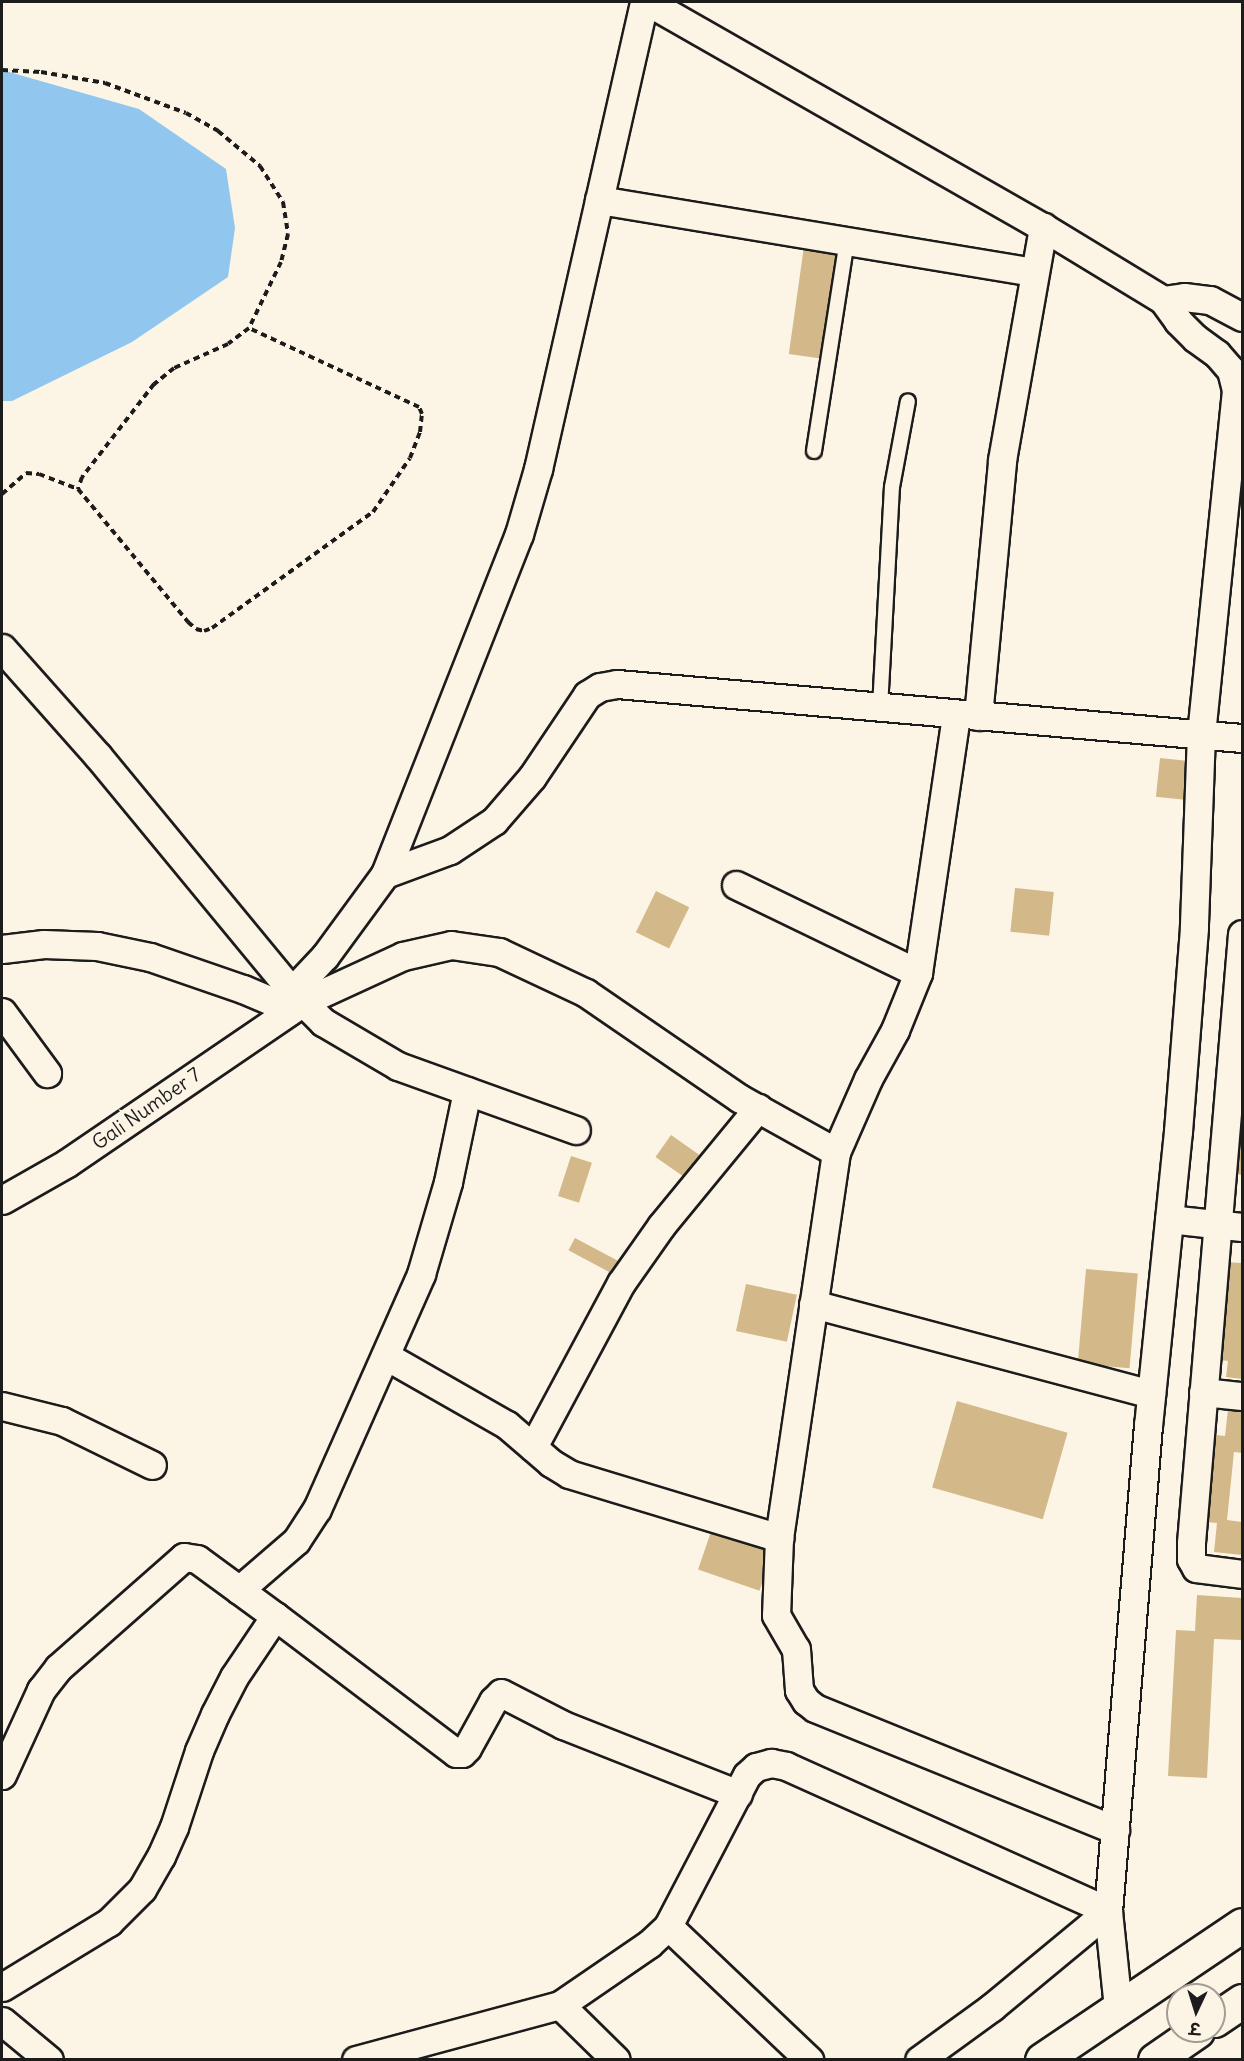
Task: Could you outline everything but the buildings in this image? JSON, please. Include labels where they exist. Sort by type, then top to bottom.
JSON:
[{"type":"street","points":[[294,1002],[386,873],[519,534],[538,470],[646,2],[1043,227],[1163,300],[1178,321],[1195,338],[1217,354],[1231,370],[1236,390],[1232,547],[1201,733],[1194,928],[1169,1219],[1151,1394],[1108,1911],[1118,2008]]},
{"type":"street","points":[[599,200],[1033,272]]},
{"type":"street","points":[[1043,227],[1033,272],[1002,460],[967,715],[918,973],[895,1030],[868,1079],[836,1152],[779,1538],[776,1615],[796,1649],[799,1690],[806,1701],[826,1712],[1115,1830]]},
{"type":"street","points":[[1163,300],[1184,297],[1210,300],[1242,317]]},
{"type":"street","points":[[2,648],[98,756],[294,1002],[323,1022],[398,1066],[576,1130]]},
{"type":"street","points":[[386,873],[450,850],[494,821],[531,777],[586,695],[600,687],[617,684],[1242,738]]},
{"type":"street","points":[[736,885],[918,973]]},
{"type":"street","points":[[1242,934],[1230,1226],[1203,1392],[1191,1559],[1196,1568],[1204,1571],[1242,1574]]},
{"type":"street","points":[[2,949],[44,944],[97,946],[150,957],[274,1002],[294,1002],[402,956],[451,945],[499,952],[586,993],[758,1108],[836,1152]]},
{"type":"street","name":"Gali Number 7","points":[[2,1200],[67,1163],[294,1002]]},
{"type":"street","points":[[2,1012],[47,1073]]},
{"type":"street","points":[[239,1590],[296,1541],[318,1509],[421,1274],[448,1182],[467,1091]]},
{"type":"street","points":[[533,1447],[621,1283],[662,1226],[758,1108]]},
{"type":"street","points":[[1169,1219],[1230,1226]]},
{"type":"street","points":[[813,1304],[1151,1394]]},
{"type":"street","points":[[386,1356],[507,1425],[551,1463],[589,1482],[779,1538]]},
{"type":"street","points":[[1203,1392],[1242,1396]]},
{"type":"street","points":[[2,1406],[62,1421],[152,1465]]},
{"type":"street","points":[[2,1775],[41,1690],[58,1668],[184,1557],[197,1560],[239,1590],[456,1753],[462,1753],[467,1748],[493,1701],[501,1693],[563,1725],[738,1794]]},
{"type":"street","points":[[2,1987],[109,1922],[142,1889],[174,1827],[199,1751],[215,1714],[234,1677],[274,1616]]},
{"type":"street","points":[[359,2059],[431,2050],[560,2005],[649,1944],[668,1926],[747,1775],[756,1767],[771,1763],[786,1766],[1108,1911]]},
{"type":"street","points":[[919,2060],[992,2007],[1108,1911]]},
{"type":"street","points":[[1042,2060],[1242,1925],[1242,1917]]},
{"type":"street","points":[[668,1926],[809,2060]]},
{"type":"street","points":[[1226,2012],[1242,2001]]},
{"type":"street","points":[[560,2005],[616,2060]]},
{"type":"street","points":[[2,2021],[49,2060]]},
{"type":"street","points":[[1155,2060],[1180,2043]]},
{"type":"lane","points":[[814,451],[847,241]]},
{"type":"lane","points":[[880,708],[892,487],[908,401]]},
{"type":"path","points":[[2,70],[41,72],[105,83],[186,112],[218,131],[260,166],[283,202],[288,234],[281,262],[249,328],[228,344],[174,368],[154,384],[82,477],[78,489]]},
{"type":"path","points":[[2,494],[26,473],[39,474],[78,489],[188,622],[196,629],[204,631],[212,628],[373,512],[410,458],[420,432],[422,414],[419,407],[249,328]]},
{"type":"water","points":[[2,70],[139,109],[226,169],[235,228],[228,277],[132,342],[12,401],[2,401]]}]
